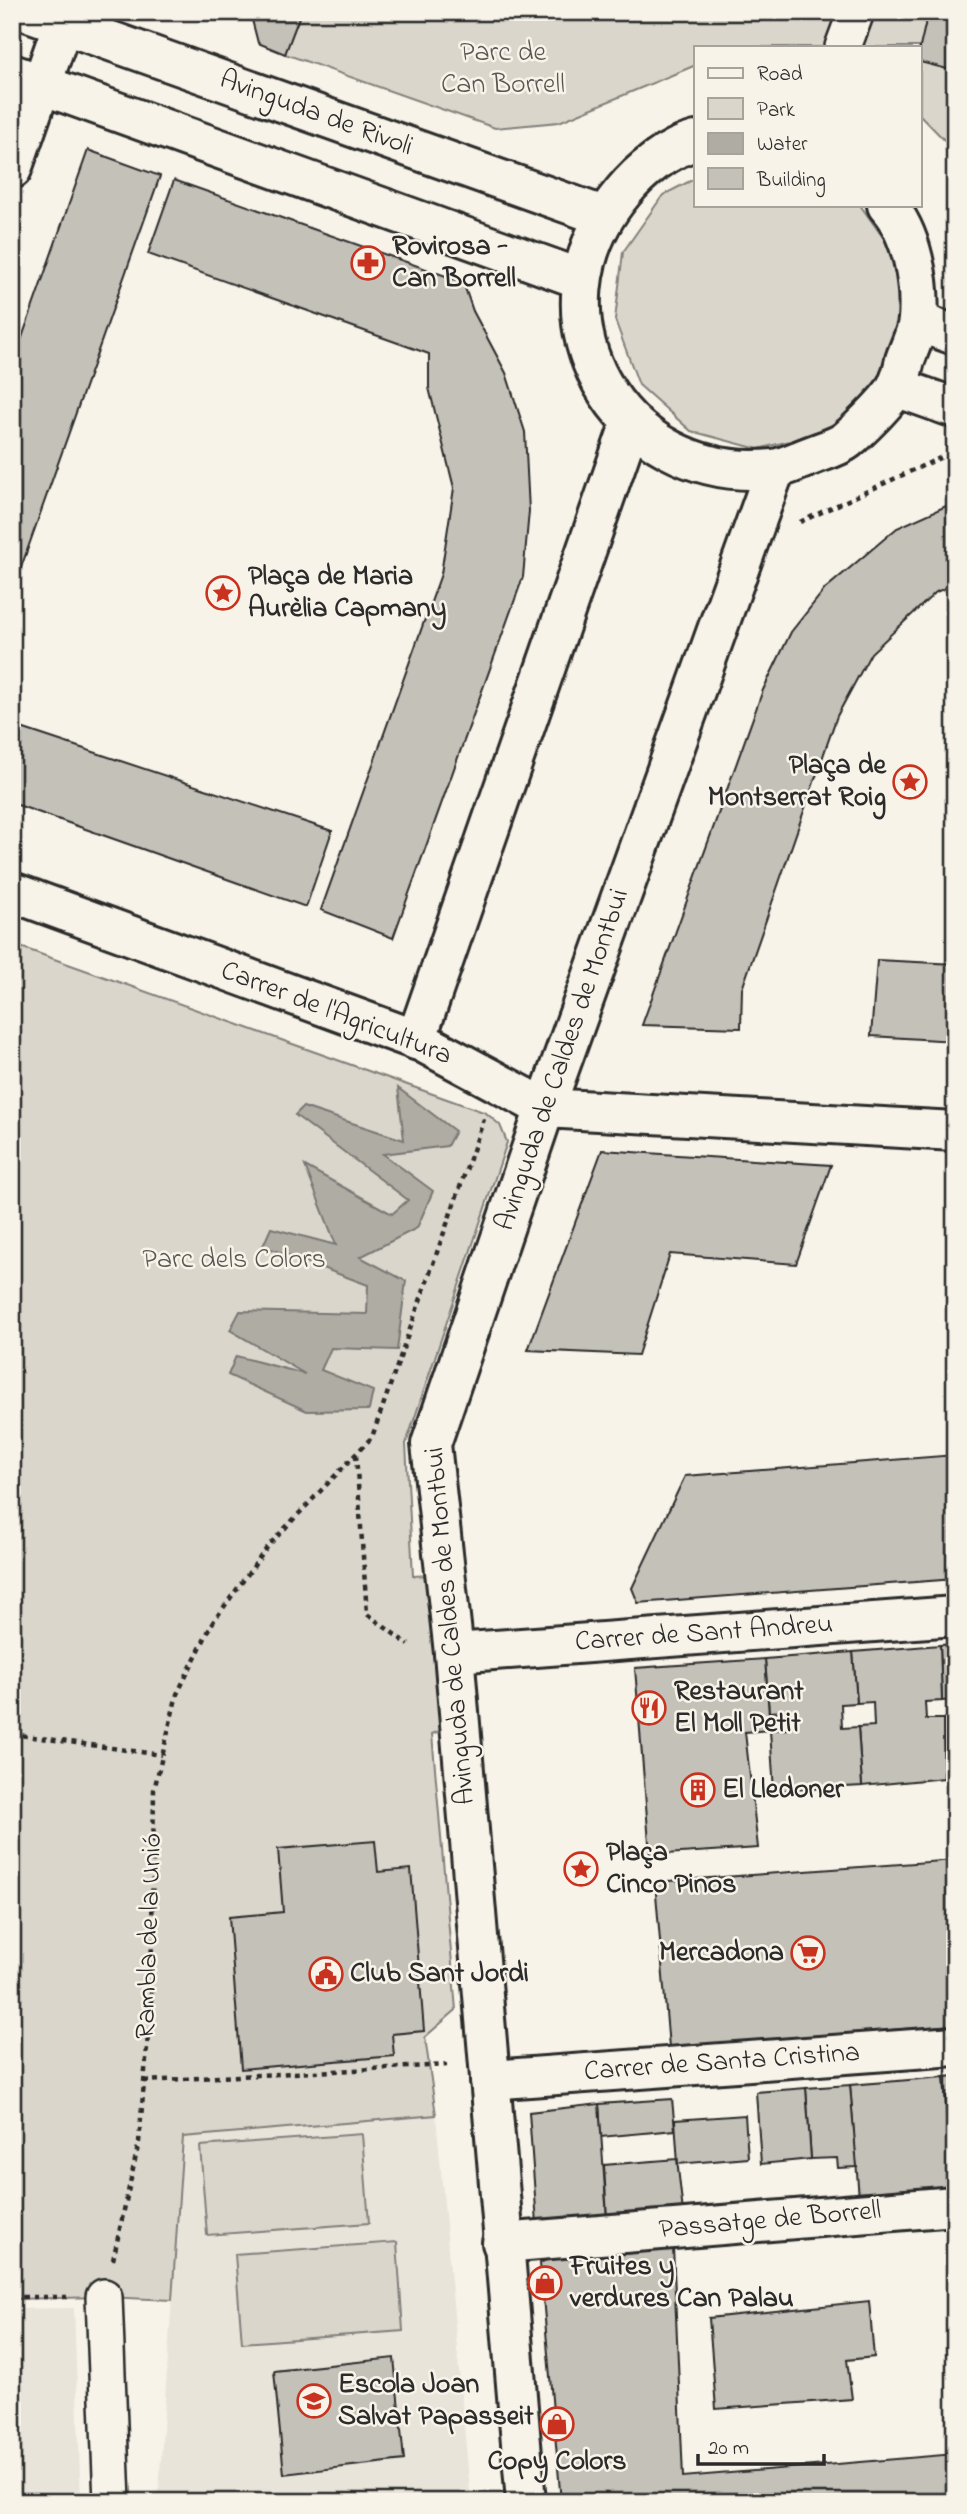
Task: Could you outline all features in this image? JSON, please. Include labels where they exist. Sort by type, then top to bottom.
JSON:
[{"type":"street","points":[[843,46],[856,12]]},
{"type":"street","points":[[12,169],[27,80],[53,16]]},
{"type":"street","name":"Avinguda de Rivoli","points":[[53,16],[603,216]]},
{"type":"street","points":[[27,80],[581,279]]},
{"type":"street","points":[[694,142],[640,171],[603,216],[581,279],[580,318],[589,356],[606,392],[631,422],[674,453],[698,461],[723,469],[775,469],[845,442],[896,387],[918,322],[916,265],[894,213],[888,206]]},
{"type":"street","points":[[918,322],[955,335]]},
{"type":"street","points":[[896,387],[955,408]]},
{"type":"street","points":[[416,1040],[631,422]]},
{"type":"street","name":"Avinguda de Caldes de Montbui","points":[[526,2502],[454,1653],[431,1444],[545,1108],[775,469]]},
{"type":"street","name":"Carrer de l'Agricultura","points":[[12,892],[416,1040],[545,1108],[955,1131]]},
{"type":"street","name":"Carrer de Sant Andreu","points":[[454,1653],[955,1616]]},
{"type":"street","name":"Carrer de Santa Cristina","points":[[489,2080],[955,2046]]},
{"type":"street","name":"Passatge de Borrell","points":[[502,2243],[955,2206]]},
{"type":"street","points":[[104,2297],[112,2502]]},
{"type":"path","name":"Rambla de la Unió","points":[[104,2297],[139,2141],[151,2000],[154,1790],[177,1693],[214,1622],[269,1545],[372,1437],[486,1113]]},
{"type":"path","points":[[356,1454],[367,1614],[409,1645]]},
{"type":"path","points":[[12,1734],[162,1755]]},
{"type":"path","points":[[144,2081],[447,2066]]},
{"type":"path","points":[[12,2297],[104,2297]]},
{"type":"shaded area","name":"Escola Joan Salvat Papasseit","points":[[436,2115],[471,2502],[158,2502],[183,2137]]},
{"type":"shaded area","points":[[74,2308],[81,2502],[12,2502],[12,2309]]},
{"type":"green space","name":"Parc de Can Borrell","points":[[301,12],[955,12],[955,151],[922,117],[922,46],[694,46],[694,66],[559,122],[495,128],[285,54]]},
{"type":"green space","points":[[694,179],[694,206],[861,206],[894,253],[902,322],[878,386],[825,432],[758,449],[691,431],[639,385],[615,320],[623,252],[663,195]]},
{"type":"green space","name":"Parc dels Colors","points":[[12,944],[486,1113],[500,1125],[507,1142],[406,1444],[413,1576],[431,1575],[445,1729],[432,1734],[456,2010],[425,2037],[436,2115],[183,2137],[172,2300],[104,2297],[12,2299]]},
{"type":"green space","points":[[362,2134],[369,2223],[207,2235],[200,2146]]},
{"type":"green space","points":[[397,2242],[403,2331],[242,2343],[235,2254]]},
{"type":"water","points":[[398,1088],[455,1131],[447,1146],[383,1154],[433,1191],[417,1228],[360,1257],[406,1281],[397,1350],[331,1348],[321,1370],[373,1391],[369,1410],[307,1411],[228,1375],[236,1356],[305,1374],[230,1330],[240,1311],[367,1314],[368,1285],[263,1246],[271,1228],[336,1245],[305,1166],[392,1214],[408,1200],[295,1115],[303,1107],[404,1140]]},
{"type":"building","points":[[250,12],[301,12],[285,54],[258,43]]},
{"type":"building","points":[[928,12],[955,12],[955,71],[922,63],[920,46]]},
{"type":"building","points":[[88,150],[160,176],[12,593],[12,366]]},
{"type":"building","points":[[174,180],[463,282],[473,311],[506,373],[525,432],[529,511],[523,577],[393,938],[321,910],[441,574],[454,488],[429,388],[429,354],[148,254]]},
{"type":"building","points":[[955,502],[955,584],[936,592],[871,653],[837,716],[742,989],[741,1028],[642,1025],[763,690],[791,632],[825,589],[897,528]]},
{"type":"building","points":[[12,725],[332,831],[306,907],[12,803]]},
{"type":"building","points":[[877,960],[955,964],[955,1041],[871,1036]]},
{"type":"building","points":[[602,1150],[831,1165],[796,1264],[670,1254],[638,1355],[528,1350]]},
{"type":"building","points":[[955,1455],[955,1579],[638,1603],[632,1588],[685,1476]]},
{"type":"building","points":[[955,1644],[955,1700],[942,1701],[940,1645]]},
{"type":"building","points":[[940,1645],[942,1701],[925,1702],[926,1719],[943,1719],[944,1778],[862,1786],[858,1727],[874,1726],[873,1702],[857,1703],[853,1652]]},
{"type":"building","points":[[853,1652],[857,1703],[841,1704],[842,1728],[858,1727],[862,1786],[774,1791],[770,1730],[788,1729],[786,1711],[769,1712],[765,1659]]},
{"type":"building","name":"El Lledoner","points":[[765,1659],[770,1730],[745,1732],[758,1848],[650,1855],[635,1668]]},
{"type":"building","points":[[955,1716],[955,1778],[944,1778],[943,1719]]},
{"type":"building","name":"Club Sant Jordi","points":[[375,1841],[378,1872],[411,1869],[424,2031],[392,2034],[394,2056],[241,2069],[229,1917],[283,1912],[278,1849]]},
{"type":"building","name":"Mercadona","points":[[955,1860],[955,2025],[669,2047],[655,1882]]},
{"type":"building","points":[[955,2076],[955,2190],[952,2190],[944,2077]]},
{"type":"building","points":[[944,2077],[952,2190],[859,2198],[850,2085]]},
{"type":"building","points":[[850,2085],[857,2167],[838,2168],[837,2158],[811,2159],[806,2088]]},
{"type":"building","points":[[806,2088],[811,2159],[761,2164],[756,2092]]},
{"type":"building","points":[[672,2099],[675,2130],[601,2137],[599,2104]]},
{"type":"building","points":[[599,2104],[607,2218],[537,2224],[529,2112]]},
{"type":"building","points":[[745,2115],[748,2158],[678,2164],[675,2120]]},
{"type":"building","points":[[677,2159],[683,2212],[607,2218],[604,2165]]},
{"type":"building","points":[[673,2247],[683,2477],[955,2454],[955,2502],[561,2502],[540,2263],[554,2256]]},
{"type":"building","points":[[869,2301],[874,2357],[847,2360],[852,2399],[716,2409],[709,2318]]},
{"type":"building","points":[[394,2358],[404,2460],[284,2474],[274,2371]]},
{"type":"place","name":"Rovirosa - Can Borrell","points":[[368,263]]},
{"type":"place","name":"Plaça de Maria Aurèlia Capmany","points":[[223,593]]},
{"type":"place","name":"Plaça de Montserrat Roig","points":[[910,782]]},
{"type":"place","name":"Restaurant El Moll Petit","points":[[649,1708]]},
{"type":"place","name":"El Lledoner","points":[[698,1790]]},
{"type":"place","name":"Plaça Cinco Pinos","points":[[581,1869]]},
{"type":"place","name":"Mercadona","points":[[808,1953]]},
{"type":"place","name":"Club Sant Jordi","points":[[326,1974]]},
{"type":"place","name":"Fruites y verdures Can Palau","points":[[545,2283]]},
{"type":"place","name":"Escola Joan Salvat Papasseit","points":[[314,2401]]},
{"type":"place","name":"Copy Colors","points":[[557,2424]]}]
